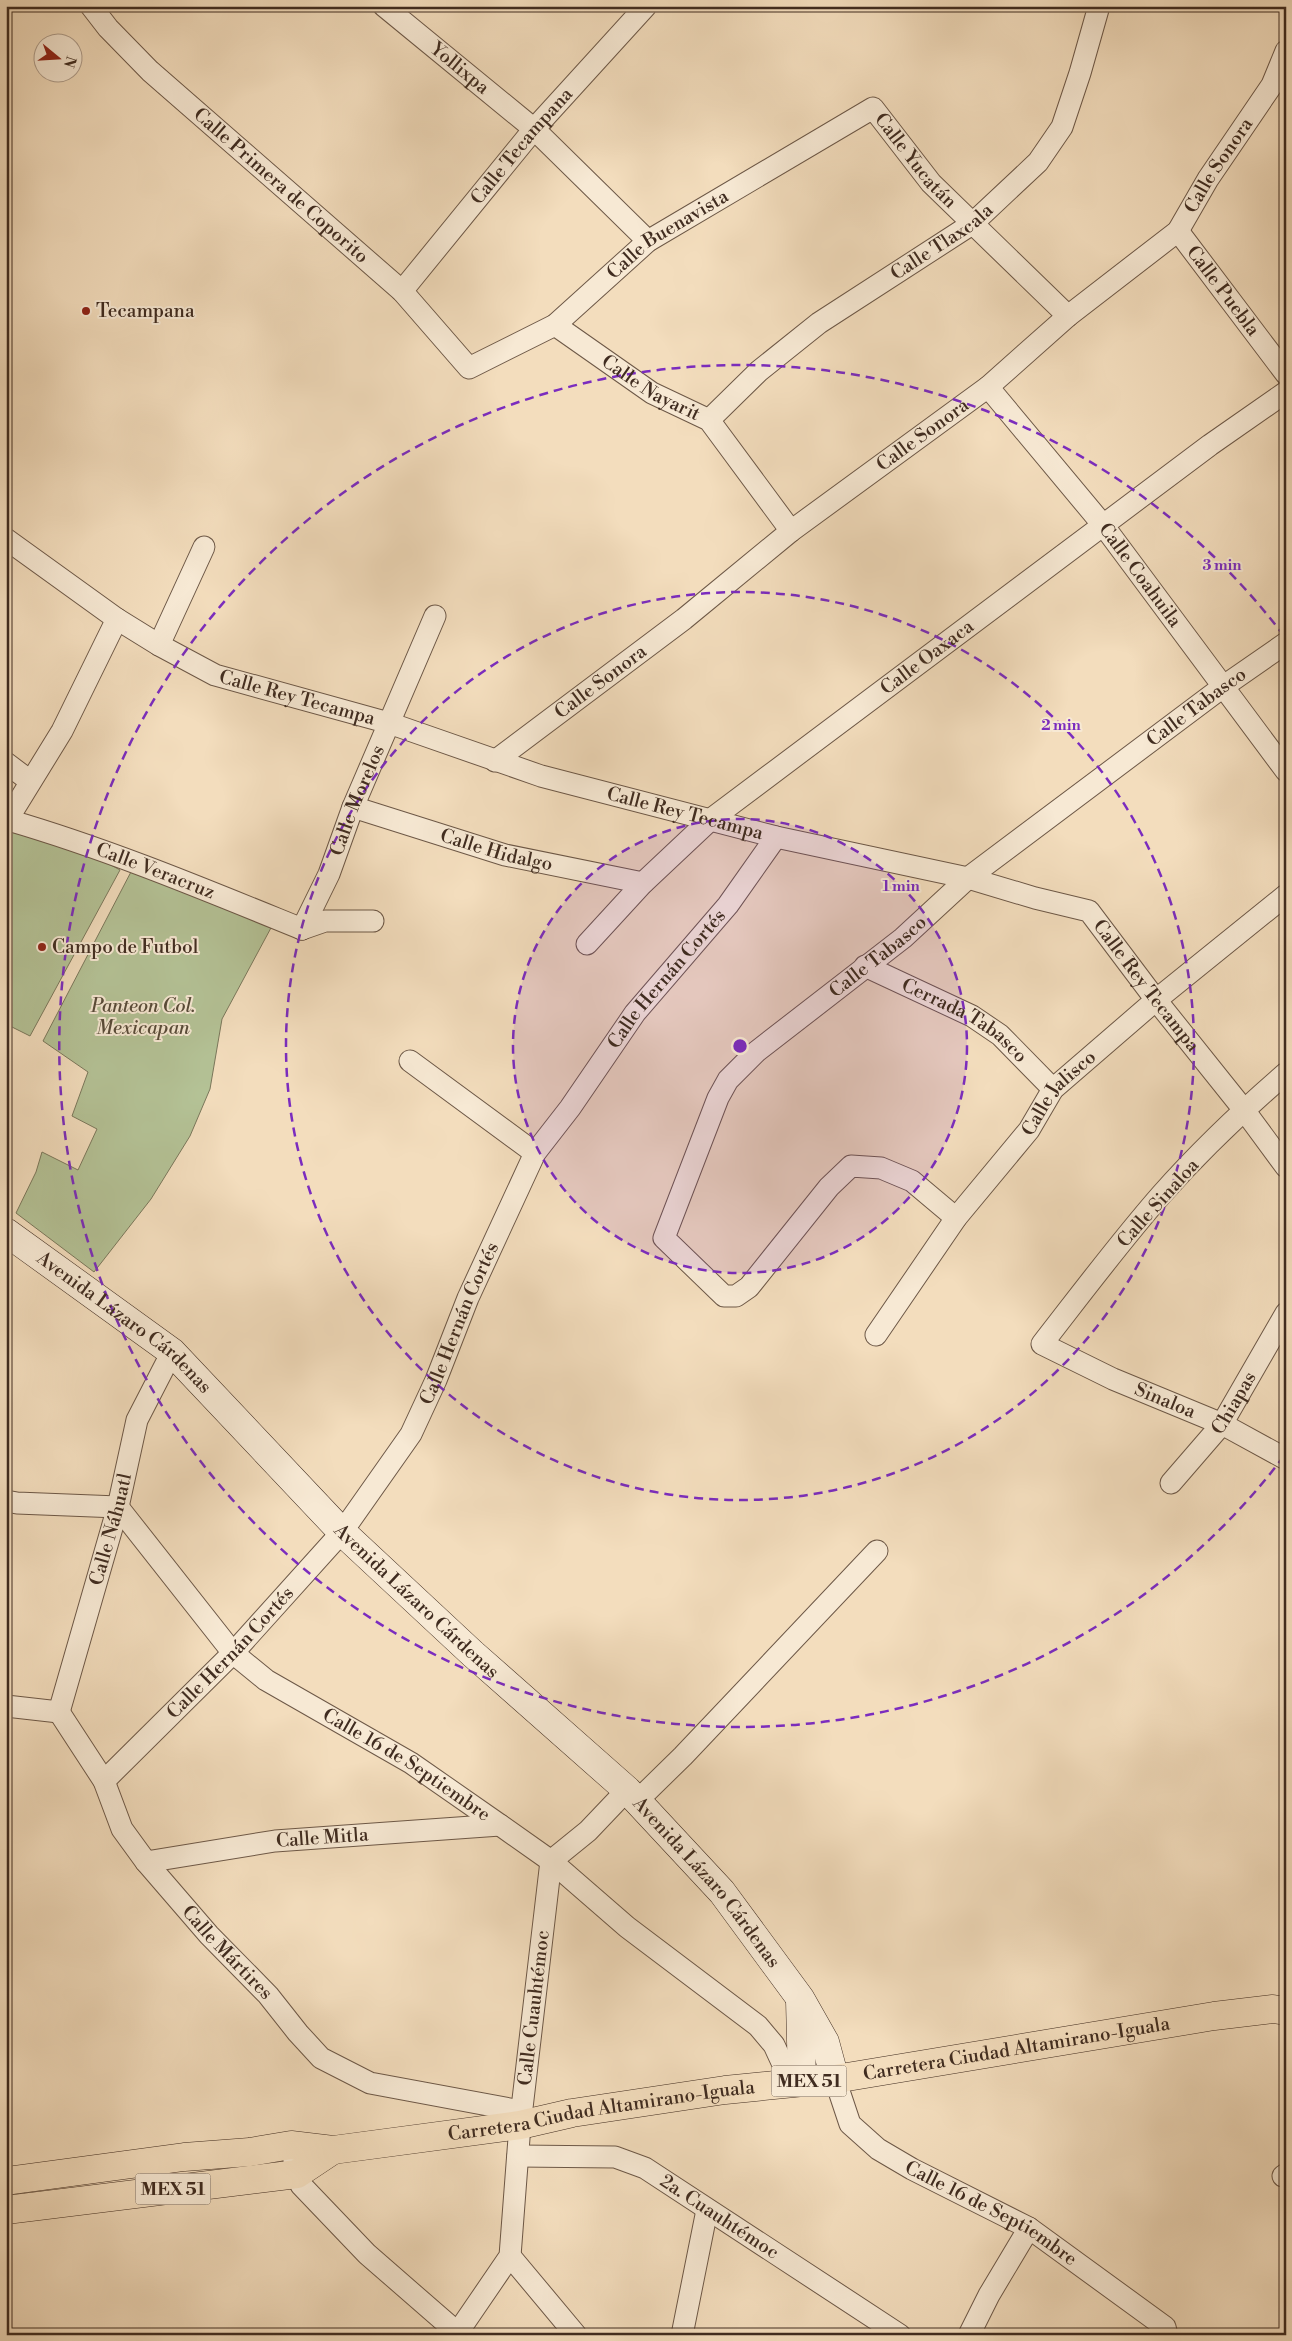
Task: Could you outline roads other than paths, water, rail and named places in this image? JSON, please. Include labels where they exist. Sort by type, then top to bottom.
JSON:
[{"type":"main road","name":"Avenida Lázaro Cárdenas","points":[[6,1232],[172,1352],[342,1532],[473,1654],[632,1795],[722,1892],[800,1998],[825,2042],[835,2078]]},
{"type":"main road","points":[[796,2082],[800,1998]]},
{"type":"main road","name":"Carretera Ciudad Altamirano-Iguala","points":[[6,2181],[184,2157],[250,2152],[291,2146],[333,2150],[521,2118],[835,2078],[1214,2016],[1273,2009],[1286,2011]]},
{"type":"main road","name":"Carretera Ciudad Altamirano-Iguala","points":[[6,2210],[297,2174],[333,2150]]},
{"type":"street","name":"Calle Primera de Coporito","points":[[91,6],[108,28],[150,71],[402,291],[469,368]]},
{"type":"street","name":"Calle Tecampana","points":[[402,291],[534,129],[646,6]]},
{"type":"street","name":"Calle Tlaxcala","points":[[709,420],[759,371],[819,324],[972,224],[1038,162],[1062,127],[1099,6]]},
{"type":"street","name":"Yollixpa","points":[[387,7],[534,129],[648,240]]},
{"type":"street","name":"Calle Sonora","points":[[495,761],[684,619],[792,531],[988,387],[1068,316],[1178,231],[1208,179],[1272,85],[1286,51]]},
{"type":"street","name":"Calle Yucatán","points":[[873,108],[931,183],[1068,316]]},
{"type":"street","name":"Calle Buenavista","points":[[469,368],[555,325],[648,240],[873,108]]},
{"type":"street","name":"Calle Puebla","points":[[1178,231],[1286,374]]},
{"type":"street","name":"Calle Nayarit","points":[[555,325],[652,393],[709,420],[792,531]]},
{"type":"street","name":"Calle Coahuila","points":[[988,387],[1103,525],[1286,771]]},
{"type":"street","name":"Calle Oaxaca","points":[[587,944],[643,883],[710,820],[1210,445],[1286,392]]},
{"type":"street","name":"Calle Rey Tecampa","points":[[6,539],[117,619],[159,645],[215,675],[389,723],[541,776],[776,837],[968,878],[1035,898],[1089,911],[1286,1167]]},
{"type":"street","points":[[159,645],[204,548]]},
{"type":"street","name":"Calle Morelos","points":[[302,929],[328,874],[353,807],[435,616]]},
{"type":"street","points":[[7,821],[62,731],[117,619]]},
{"type":"street","name":"Calle Tabasco","points":[[956,1218],[912,1181],[881,1168],[851,1166],[829,1187],[749,1287],[736,1296],[724,1296],[664,1238],[718,1098],[728,1080],[756,1052],[903,938],[968,878],[1224,686],[1286,643]]},
{"type":"street","points":[[6,763],[30,781]]},
{"type":"street","name":"Calle Hidalgo","points":[[353,807],[505,855],[643,883]]},
{"type":"street","name":"Calle Veracruz","points":[[7,821],[54,833],[216,894],[302,929]]},
{"type":"street","name":"Calle Hernán Cortés","points":[[104,1780],[233,1653],[342,1532],[411,1434],[436,1380],[468,1298],[535,1153],[570,1108],[635,1013],[728,905],[776,837]]},
{"type":"street","name":"Calle Jalisco","points":[[876,1335],[956,1218],[1029,1130],[1053,1089],[1156,1000],[1286,895]]},
{"type":"street","points":[[302,929],[325,921],[373,921]]},
{"type":"street","name":"Cerrada Tabasco","points":[[865,966],[972,1016],[1000,1035],[1053,1089]]},
{"type":"street","points":[[410,1061],[535,1153]]},
{"type":"street","name":"Calle Sinaloa","points":[[1042,1344],[1161,1195],[1244,1110],[1286,1073]]},
{"type":"street","name":"Chiapas","points":[[1171,1483],[1222,1424],[1286,1313]]},
{"type":"street","name":"Sinaloa","points":[[1042,1344],[1113,1379],[1222,1424],[1286,1459]]},
{"type":"street","name":"Calle Náhuatl","points":[[59,1712],[118,1507],[137,1420],[172,1352]]},
{"type":"street","points":[[6,1501],[118,1507]]},
{"type":"street","name":"Calle 16 de Septiembre","points":[[118,1507],[233,1653],[266,1680],[411,1763],[551,1861],[627,1927],[758,2026],[774,2044],[796,2082]]},
{"type":"street","points":[[551,1861],[683,1756],[877,1551]]},
{"type":"street","points":[[6,1706],[59,1712]]},
{"type":"street","name":"Calle Mártires","points":[[59,1712],[104,1780],[122,1829],[146,1862],[209,1935],[268,1994],[298,2033],[322,2058],[370,2083],[521,2118]]},
{"type":"street","name":"Calle Mitla","points":[[146,1862],[275,1842],[500,1825]]},
{"type":"street","name":"Calle Cuauhtémoc","points":[[458,2334],[510,2256],[521,2118],[551,1861]]},
{"type":"street","name":"Calle 16 de Septiembre","points":[[835,2078],[850,2124],[878,2149],[1029,2228],[1165,2327],[1167,2335]]},
{"type":"street","points":[[291,2146],[301,2185],[367,2254],[458,2334]]},
{"type":"street","name":"2a. Cuauhtémoc","points":[[518,2156],[615,2157],[628,2160],[645,2168],[900,2335]]},
{"type":"street","points":[[682,2335],[707,2210]]},
{"type":"street","points":[[969,2335],[989,2295],[1029,2228]]},
{"type":"street","points":[[510,2256],[576,2335]]},
{"type":"place","name":"Tecampana","points":[[86,311]]},
{"type":"place","name":"Campo de Futbol","points":[[42,947]]},
{"type":"park label","name":"Panteon Col. Mexicapan","points":[[143,1017]]}]
